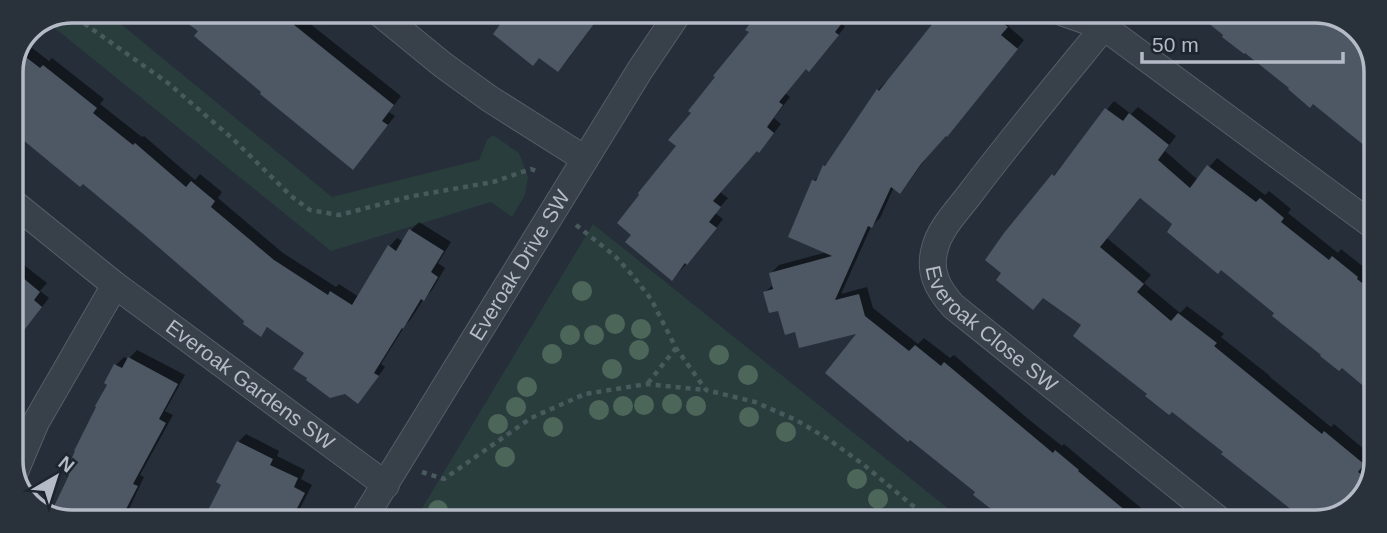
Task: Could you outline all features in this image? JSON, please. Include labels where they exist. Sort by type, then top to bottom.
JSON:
[{"type":"street","points":[[392,23],[490,99],[585,159]]},
{"type":"street","name":"Everoak Drive SW","points":[[370,510],[672,23]]},
{"type":"street","name":"Everoak Close SW","points":[[1097,23],[942,233],[935,246],[933,270],[938,287],[953,306],[1207,510]]},
{"type":"street","points":[[1103,23],[1364,219]]},
{"type":"street","name":"Everoak Gardens SW","points":[[23,211],[115,285],[386,485]]},
{"type":"street","points":[[23,453],[36,422],[115,285]]},
{"type":"path","points":[[83,23],[168,83],[233,139],[291,196],[310,210],[339,215],[413,196],[494,182],[531,169],[536,171]]},
{"type":"path","points":[[576,225],[615,256],[633,276],[650,299],[676,348],[706,390]]},
{"type":"path","points":[[647,384],[676,348]]},
{"type":"path","points":[[402,458],[424,473],[444,479],[531,418],[585,394],[647,384],[706,390],[755,402],[796,420],[863,465],[917,510]]},
{"type":"shaded area","points":[[72,23],[120,23],[332,197],[479,160],[487,140],[493,135],[519,153],[528,177],[525,195],[512,217],[491,202],[331,251],[53,26]]},
{"type":"shaded area","points":[[593,224],[950,510],[421,510]]},
{"type":"building","points":[[187,23],[292,23],[394,105],[382,121],[388,125],[353,170],[194,36],[198,31]]},
{"type":"building","points":[[501,23],[595,23],[558,72],[539,58],[533,66],[493,34]]},
{"type":"building","points":[[750,23],[842,23],[835,32],[839,35],[809,72],[806,69],[779,102],[783,105],[767,127],[774,133],[759,153],[757,151],[713,201],[721,207],[709,222],[717,228],[672,281],[625,242],[631,235],[617,223],[676,146],[668,140],[691,113],[688,111],[715,77],[713,76],[749,32],[745,30]]},
{"type":"building","points":[[933,23],[1003,23],[1008,27],[1001,35],[1018,49],[947,137],[921,164],[900,194],[891,187],[872,228],[868,226],[835,300],[859,294],[865,316],[909,351],[915,345],[941,366],[944,362],[1053,453],[1055,450],[1125,510],[992,510],[973,495],[975,492],[910,440],[908,442],[825,373],[856,334],[799,348],[795,332],[785,335],[778,311],[769,313],[763,292],[773,289],[769,273],[832,256],[788,237],[812,180],[816,181],[823,165],[825,166],[877,89],[879,91]]},
{"type":"building","points":[[1208,23],[1322,23],[1345,33],[1361,53],[1363,62],[1364,145],[1313,104],[1310,108],[1289,88],[1222,37],[1223,35]]},
{"type":"building","points":[[25,57],[40,68],[43,65],[97,108],[93,113],[133,145],[135,143],[186,187],[191,181],[215,201],[211,207],[274,260],[328,295],[330,291],[352,305],[388,245],[396,251],[409,229],[444,251],[431,272],[438,277],[424,301],[421,299],[402,328],[374,373],[379,376],[358,404],[345,394],[330,398],[306,380],[307,378],[293,369],[304,353],[267,327],[261,337],[243,324],[244,321],[142,233],[83,184],[80,187],[23,140]]},
{"type":"building","points":[[1105,108],[1123,121],[1129,113],[1169,145],[1158,160],[1190,188],[1207,165],[1256,202],[1260,198],[1284,218],[1281,222],[1329,260],[1332,256],[1358,277],[1364,284],[1364,387],[1342,368],[1339,371],[1320,356],[1272,316],[1274,313],[1221,270],[1218,274],[1167,232],[1172,224],[1140,198],[1100,247],[1144,284],[1137,292],[1171,321],[1178,313],[1217,343],[1214,346],[1322,434],[1324,431],[1364,464],[1358,472],[1362,475],[1358,486],[1345,500],[1322,510],[1292,510],[1221,454],[1223,452],[1172,412],[1169,415],[1145,396],[1147,394],[1073,336],[1081,325],[1043,298],[1033,310],[996,280],[1001,273],[985,260],[1052,174],[1054,176]]},
{"type":"building","points":[[23,278],[40,292],[34,300],[42,307],[23,332]]},
{"type":"building","points":[[128,357],[178,384],[159,419],[166,423],[133,484],[138,486],[126,510],[56,508],[54,507],[69,475],[65,473],[107,385],[104,383],[114,364],[122,368]]},
{"type":"building","points":[[237,441],[273,459],[270,465],[298,478],[294,487],[305,493],[296,510],[208,510],[221,485],[216,482]]}]
